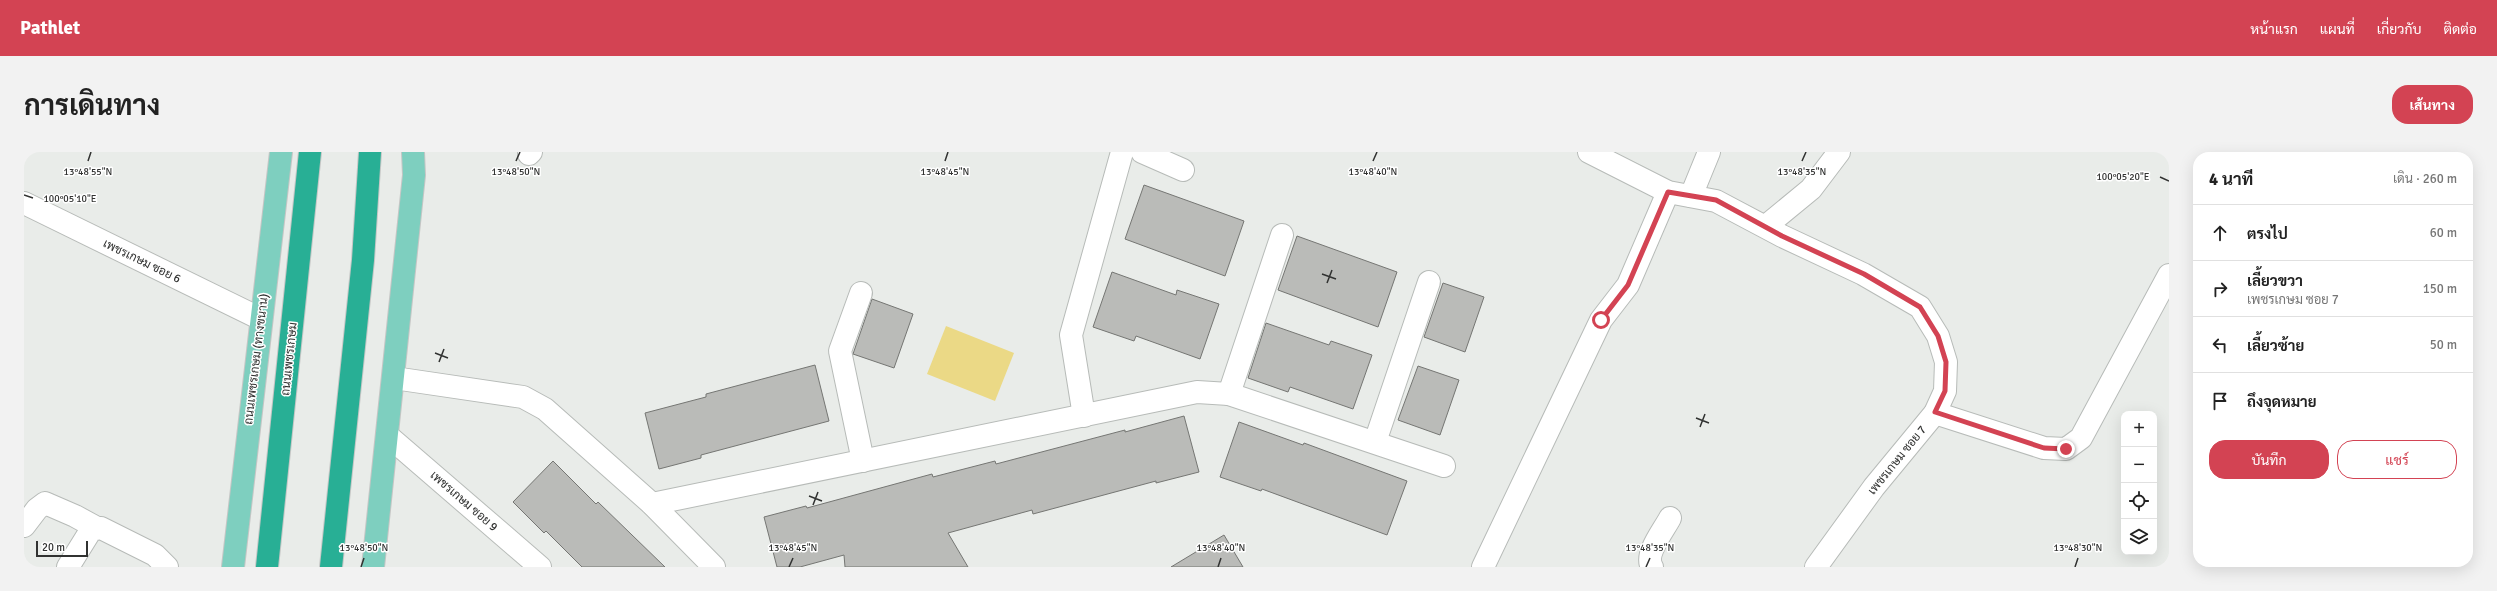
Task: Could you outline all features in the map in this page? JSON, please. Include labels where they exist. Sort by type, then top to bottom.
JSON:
[{"type":"highway","name":"ถนนเพชรเกษม","points":[[268,567],[310,152]]},
{"type":"highway","points":[[331,567],[363,260],[370,152]]},
{"type":"main road","name":"ถนนเพชรเกษม (ทางขนาน)","points":[[233,567],[260,318],[281,152]]},
{"type":"main road","points":[[373,567],[394,378],[414,175],[414,152]]},
{"type":"street","points":[[1084,416],[1071,336],[1122,152]]},
{"type":"street","points":[[1142,152],[1183,170]]},
{"type":"street","name":"เพชรเกษม ซอย 7","points":[[1588,152],[1668,192],[1716,200],[1864,274],[1920,307],[1938,336],[1946,362],[1945,391],[1935,412],[1874,488],[1816,567]]},
{"type":"street","points":[[1691,196],[1709,152]]},
{"type":"street","points":[[1766,226],[1811,189],[1839,152]]},
{"type":"street","points":[[1483,567],[1598,328],[1628,285],[1668,192]]},
{"type":"street","name":"เพชรเกษม ซอย 6","points":[[24,203],[260,318]]},
{"type":"street","points":[[1229,394],[1282,235]]},
{"type":"street","points":[[1935,412],[2044,448],[2066,449],[2081,438],[2169,274]]},
{"type":"street","points":[[1374,442],[1429,282]]},
{"type":"street","points":[[861,293],[840,351],[862,461]]},
{"type":"street","points":[[394,378],[523,398],[545,409],[652,504],[714,567]]},
{"type":"street","points":[[652,504],[1197,392],[1229,394],[1444,466]]},
{"type":"street","name":"เพชรเกษม ซอย 9","points":[[387,435],[540,567]]},
{"type":"street","points":[[24,526],[37,509],[45,503],[75,516],[97,528],[101,528],[155,556],[167,567]]},
{"type":"street","points":[[1652,567],[1649,561],[1651,554],[1670,518]]},
{"type":"street","points":[[68,567],[91,530],[97,528]]},
{"type":"shaded area","points":[[946,326],[1014,353],[995,401],[927,374]]},
{"type":"building","points":[[1144,185],[1244,221],[1225,276],[1125,239]]},
{"type":"building","points":[[1297,236],[1397,272],[1378,327],[1278,290]]},
{"type":"building","points":[[1112,272],[1176,295],[1177,290],[1219,304],[1200,359],[1136,336],[1134,341],[1093,327]]},
{"type":"building","points":[[1443,283],[1484,297],[1465,352],[1424,337]]},
{"type":"building","points":[[872,299],[913,314],[894,368],[853,354]]},
{"type":"building","points":[[1266,323],[1329,345],[1331,341],[1372,355],[1353,409],[1290,387],[1288,392],[1248,378]]},
{"type":"building","points":[[815,365],[829,421],[701,455],[701,458],[659,469],[645,413],[706,397],[706,394]]},
{"type":"building","points":[[1418,366],[1459,380],[1440,435],[1398,420]]},
{"type":"building","points":[[1184,416],[1199,472],[1156,483],[1156,481],[1033,514],[1032,510],[948,533],[968,567],[845,567],[844,555],[800,567],[777,567],[764,517],[806,506],[807,508],[932,474],[933,477],[995,461],[996,464]]},
{"type":"building","points":[[1239,422],[1303,445],[1304,443],[1407,481],[1387,535],[1262,489],[1261,491],[1220,477]]},
{"type":"building","points":[[553,461],[596,504],[598,502],[665,567],[582,567],[546,531],[544,533],[513,502]]},
{"type":"building","points":[[1224,535],[1243,567],[1171,567]]},
{"type":"route","points":[[1601,320],[1628,285],[1668,192],[1716,200],[1741,212],[1782,236],[1864,274],[1920,307],[1938,336],[1946,362],[1945,391],[1935,412],[2044,448],[2066,449]]}]
